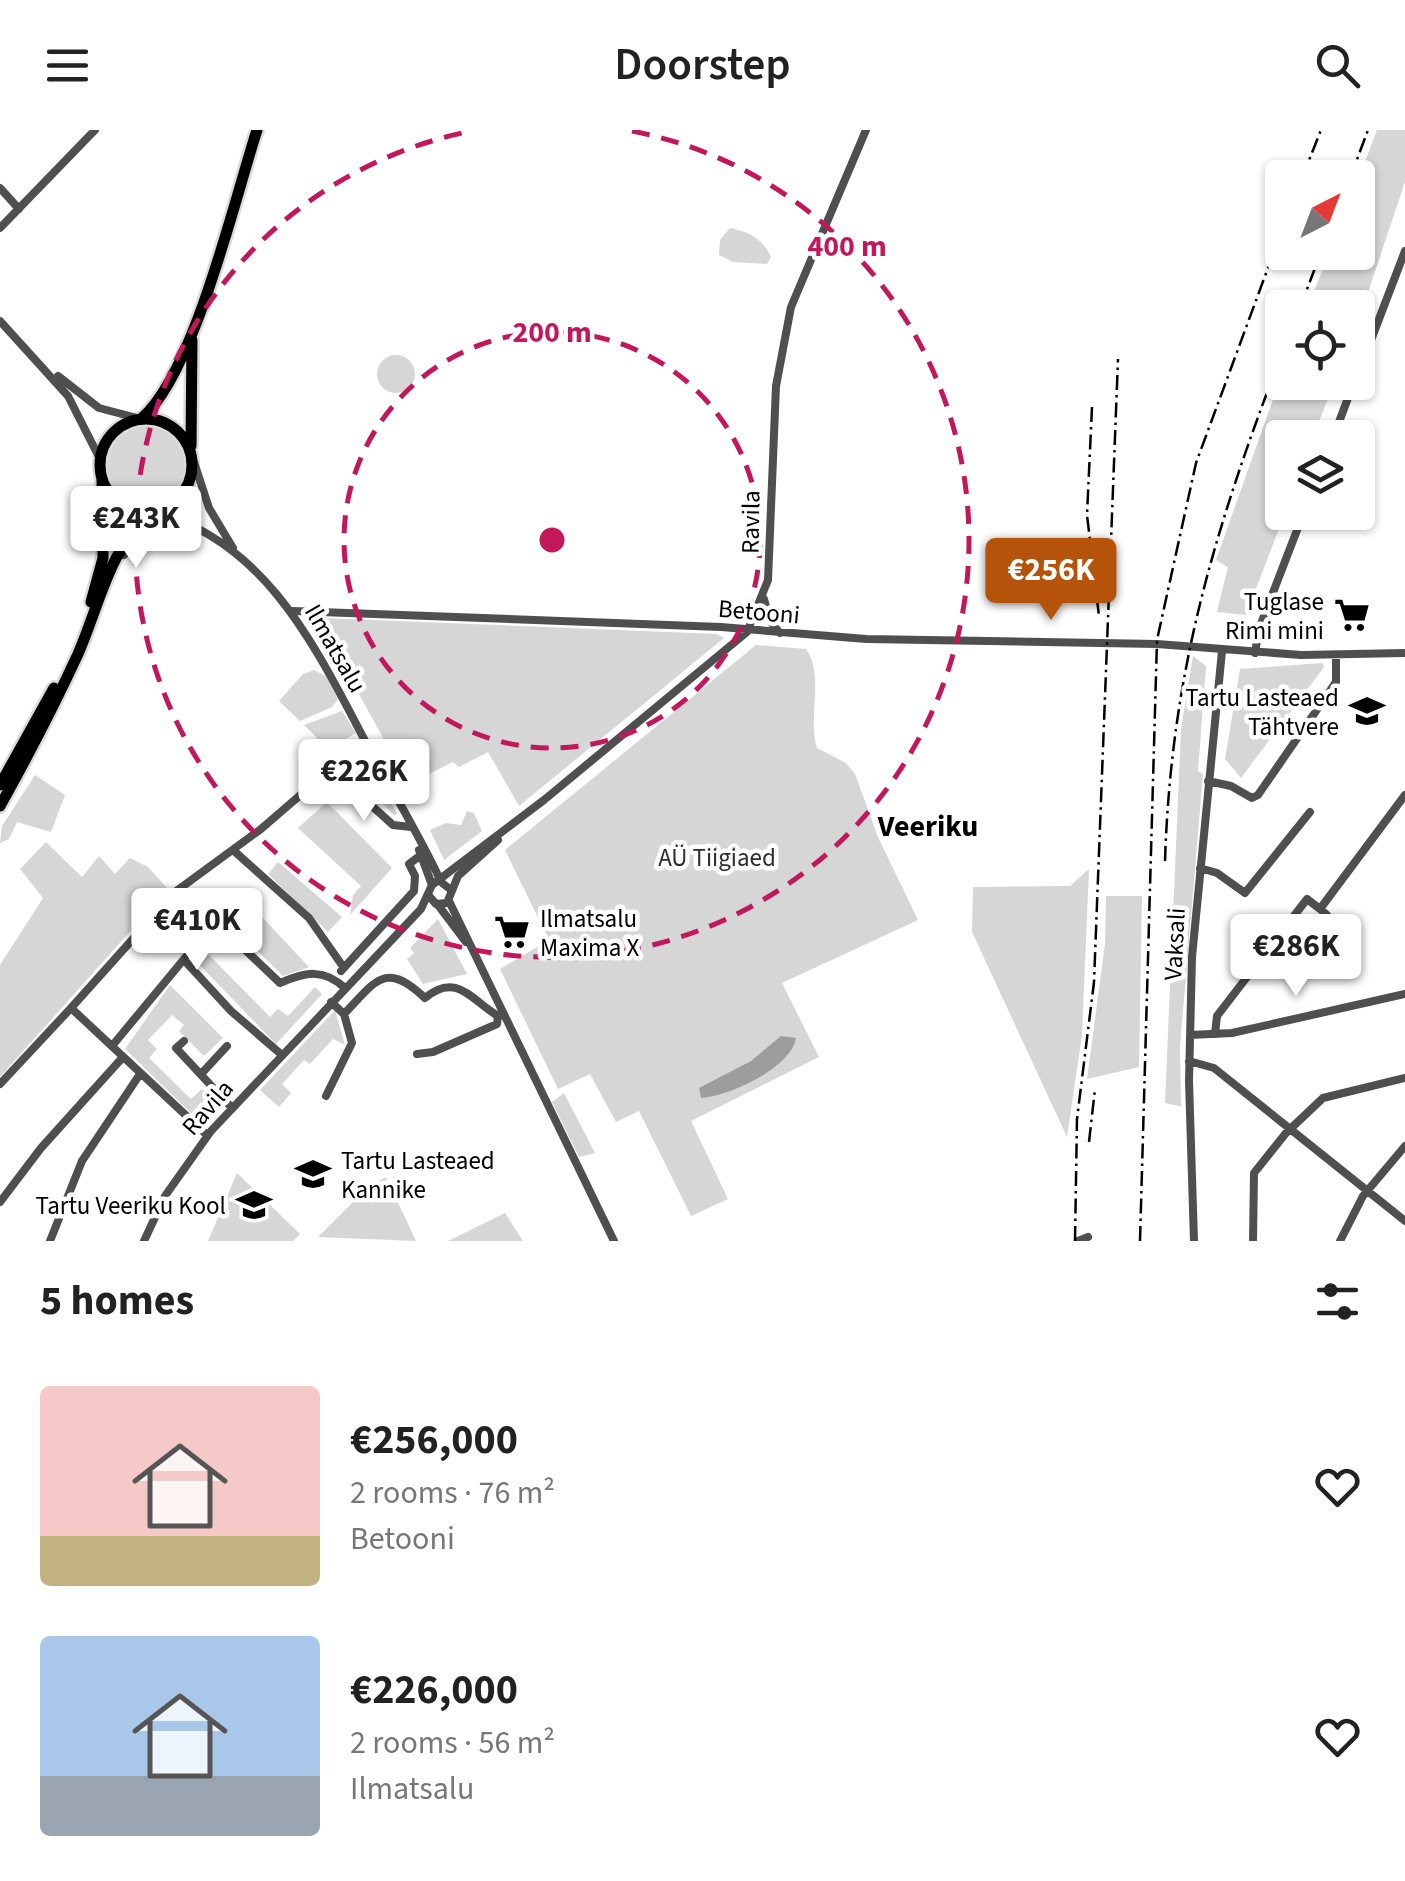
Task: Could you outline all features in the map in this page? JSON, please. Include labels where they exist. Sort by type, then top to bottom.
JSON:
[{"type":"highway","points":[[0,785],[56,685],[89,610],[103,558],[100,459],[109,437],[141,419],[166,388],[197,314],[258,130]]},
{"type":"highway","points":[[0,806],[55,703],[118,551],[130,532],[153,511],[181,496],[191,477],[188,386],[197,314]]},
{"type":"highway","points":[[141,419],[173,428],[192,456]]},
{"type":"highway","points":[[102,480],[116,501],[127,508],[153,511]]},
{"type":"street","points":[[0,228],[95,130]]},
{"type":"street","name":"Ravila","points":[[144,1241],[165,1196],[207,1136],[331,1002],[433,901],[437,884],[747,632],[764,599],[781,355],[792,307],[866,130]]},
{"type":"street","points":[[0,188],[19,209]]},
{"type":"street","points":[[1375,330],[1405,251]]},
{"type":"street","points":[[0,321],[44,364],[99,408],[141,419]]},
{"type":"street","points":[[44,364],[78,410],[100,459]]},
{"type":"street","name":"Ilmatsalu","points":[[192,456],[208,508],[238,555],[293,611],[411,827],[437,884]]},
{"type":"street","name":"Ilmatsalu","points":[[153,511],[181,519],[238,555]]},
{"type":"street","points":[[93,617],[135,540],[155,524],[181,519]]},
{"type":"street","points":[[1255,653],[1259,629],[1297,530]]},
{"type":"street","points":[[764,599],[770,621],[780,634]]},
{"type":"street","name":"Betooni","points":[[293,611],[973,643],[1157,644],[1336,655],[1405,653]]},
{"type":"street","name":"Vaksali","points":[[1194,1241],[1190,1034],[1200,868],[1222,651]]},
{"type":"street","points":[[1208,781],[1231,786],[1252,798],[1258,795],[1336,682],[1336,655]]},
{"type":"street","points":[[0,1084],[175,892],[233,850],[364,740]]},
{"type":"street","points":[[331,769],[393,825],[411,827]]},
{"type":"street","points":[[1320,909],[1405,795]]},
{"type":"street","points":[[1200,868],[1217,874],[1245,893],[1310,812]]},
{"type":"street","name":"Ravila","points":[[451,890],[463,870],[519,820]]},
{"type":"street","name":"Ilmatsalu","points":[[411,827],[437,884]]},
{"type":"street","points":[[233,850],[309,918],[344,968]]},
{"type":"street","points":[[334,978],[416,886],[408,864],[421,854]]},
{"type":"street","points":[[437,884],[451,890],[449,901],[501,1015],[614,1241]]},
{"type":"street","points":[[175,892],[204,935]]},
{"type":"street","points":[[112,1046],[240,896]]},
{"type":"street","points":[[1215,1034],[1217,1016],[1268,948],[1307,899],[1327,915],[1288,964],[1268,948]]},
{"type":"street","points":[[433,901],[449,901]]},
{"type":"street","points":[[433,901],[474,953]]},
{"type":"street","points":[[400,906],[413,917]]},
{"type":"street","points":[[217,923],[280,983],[304,972],[334,978],[345,988]]},
{"type":"street","points":[[184,960],[282,1055]]},
{"type":"street","points":[[351,960],[362,970]]},
{"type":"street","points":[[344,1014],[376,981],[388,977],[405,979],[426,998],[445,986],[462,988],[501,1015]]},
{"type":"street","points":[[1190,1034],[1215,1034],[1405,994]]},
{"type":"street","points":[[326,1096],[352,1043],[344,1014],[331,1002]]},
{"type":"street","points":[[70,1008],[207,1136]]},
{"type":"street","points":[[417,1054],[433,1052],[497,1024],[501,1015]]},
{"type":"street","points":[[184,1041],[176,1048],[202,1073]]},
{"type":"street","points":[[227,1046],[202,1073],[202,1080],[232,1108]]},
{"type":"street","points":[[0,1202],[41,1148],[123,1057]]},
{"type":"street","points":[[1190,1062],[1214,1068],[1405,1221]]},
{"type":"street","points":[[50,1241],[82,1161],[140,1074]]},
{"type":"street","points":[[1253,1241],[1254,1173],[1292,1130],[1323,1098],[1405,1078]]},
{"type":"street","points":[[1340,1241],[1366,1190],[1405,1146]]},
{"type":"street","points":[[1078,1241],[1088,1238]]},
{"type":"green space","points":[[1377,130],[1405,130],[1405,182],[1369,290],[1315,290],[1322,270],[1375,270],[1375,160],[1366,160]]},
{"type":"green space","points":[[730,228],[759,241],[771,257],[767,264],[733,262],[719,255],[720,240]]},
{"type":"green space","points":[[396,355],[410,360],[415,374],[410,388],[396,393],[382,388],[377,374],[382,360]]},
{"type":"green space","points":[[1273,400],[1327,400],[1320,420],[1266,420]]},
{"type":"green space","points":[[1265,422],[1265,530],[1278,530],[1246,615],[1217,612],[1228,567],[1216,560]]},
{"type":"green space","points":[[147,425],[163,428],[176,437],[185,450],[185,482],[176,495],[163,504],[147,507],[131,504],[118,495],[109,482],[106,466],[109,450],[118,437],[131,428]]},
{"type":"green space","points":[[324,618],[717,634],[724,638],[519,806],[488,752],[459,767],[453,762],[417,780],[405,754],[394,754],[387,745],[322,627]]},
{"type":"green space","name":"AÜ Tiigiaed","points":[[756,645],[806,649],[812,659],[817,748],[846,763],[855,774],[878,837],[918,920],[782,983],[819,1057],[691,1121],[728,1199],[691,1216],[639,1111],[616,1122],[590,1074],[558,1089],[500,969],[549,940],[505,850]]},
{"type":"green space","points":[[1193,656],[1206,666],[1198,771],[1203,774],[1180,1046],[1184,1107],[1165,1103],[1181,729]]},
{"type":"green space","points":[[1323,663],[1324,667],[1241,778],[1225,759],[1240,669]]},
{"type":"green space","points":[[314,670],[326,676],[338,699],[332,707],[300,721],[279,701],[303,674]]},
{"type":"green space","points":[[342,711],[356,733],[328,749],[304,725]]},
{"type":"green space","points":[[351,753],[362,767],[372,766],[397,814],[356,778],[345,777],[338,770]]},
{"type":"green space","points":[[35,775],[65,795],[51,832],[17,822],[9,839],[0,843],[2,826]]},
{"type":"green space","points":[[327,802],[392,868],[350,915],[353,895],[361,886],[298,828]]},
{"type":"green space","points":[[467,811],[474,813],[482,831],[444,860],[430,830],[446,823],[461,825]]},
{"type":"green space","points":[[46,842],[82,877],[99,856],[115,874],[130,858],[148,867],[168,889],[0,1077],[0,965],[43,898],[20,869]]},
{"type":"green space","points":[[278,862],[342,917],[328,932],[268,874]]},
{"type":"green space","points":[[1089,869],[1082,1035],[1067,1137],[972,932],[973,887],[1070,886]]},
{"type":"green space","points":[[1106,896],[1142,896],[1139,1067],[1087,1079],[1105,944]]},
{"type":"green space","points":[[247,901],[309,967],[283,976],[228,922]]},
{"type":"green space","points":[[438,919],[467,974],[423,984],[407,959],[414,953],[410,948]]},
{"type":"green space","points":[[202,948],[270,1017],[278,1009],[288,1016],[315,987],[322,994],[276,1044],[193,958]]},
{"type":"green space","points":[[170,985],[223,1038],[204,1056],[179,1031],[184,1025],[172,1015],[148,1040],[157,1049],[149,1058],[191,1099],[202,1089],[219,1104],[205,1120],[198,1120],[125,1049]]},
{"type":"green space","points":[[335,1010],[345,1045],[333,1039],[310,1064],[304,1060],[282,1084],[291,1093],[279,1107],[260,1090]]},
{"type":"green space","points":[[564,1093],[595,1153],[579,1157],[552,1102]]},
{"type":"green space","name":"Tartu Veeriku Kool","points":[[237,1173],[300,1234],[293,1241],[208,1241]]},
{"type":"green space","points":[[386,1177],[416,1241],[318,1237],[362,1193],[377,1202],[377,1182]]},
{"type":"green space","points":[[505,1213],[523,1241],[448,1241]]},
{"type":"shaded area","points":[[781,1036],[796,1038],[792,1049],[771,1070],[727,1092],[701,1098],[699,1088],[751,1061]]},
{"type":"railway","points":[[1309,160],[1321,130]]},
{"type":"railway","points":[[1357,160],[1368,130]]},
{"type":"railway","points":[[1140,1241],[1157,640],[1196,463],[1267,270]]},
{"type":"railway","points":[[1307,290],[1314,270]]},
{"type":"railway","points":[[1075,1241],[1077,1119],[1094,982],[1118,359]]},
{"type":"railway","points":[[1165,861],[1176,726],[1187,663],[1217,541],[1265,400]]},
{"type":"railway","points":[[1092,407],[1087,515],[1099,616]]},
{"type":"railway","points":[[1089,1142],[1095,1089]]},
{"type":"place","name":"Tuglase Rimi mini","points":[[1352,615]]},
{"type":"place","name":"Tartu Lasteaed Tähtvere","points":[[1367,711]]},
{"type":"place","name":"Ilmatsalu Maxima X","points":[[512,932]]},
{"type":"place","name":"Tartu Lasteaed Kannike","points":[[313,1174]]},
{"type":"place","name":"Tartu Veeriku Kool","points":[[254,1205]]},
{"type":"district","name":"Veeriku","points":[[928,826]]}]
